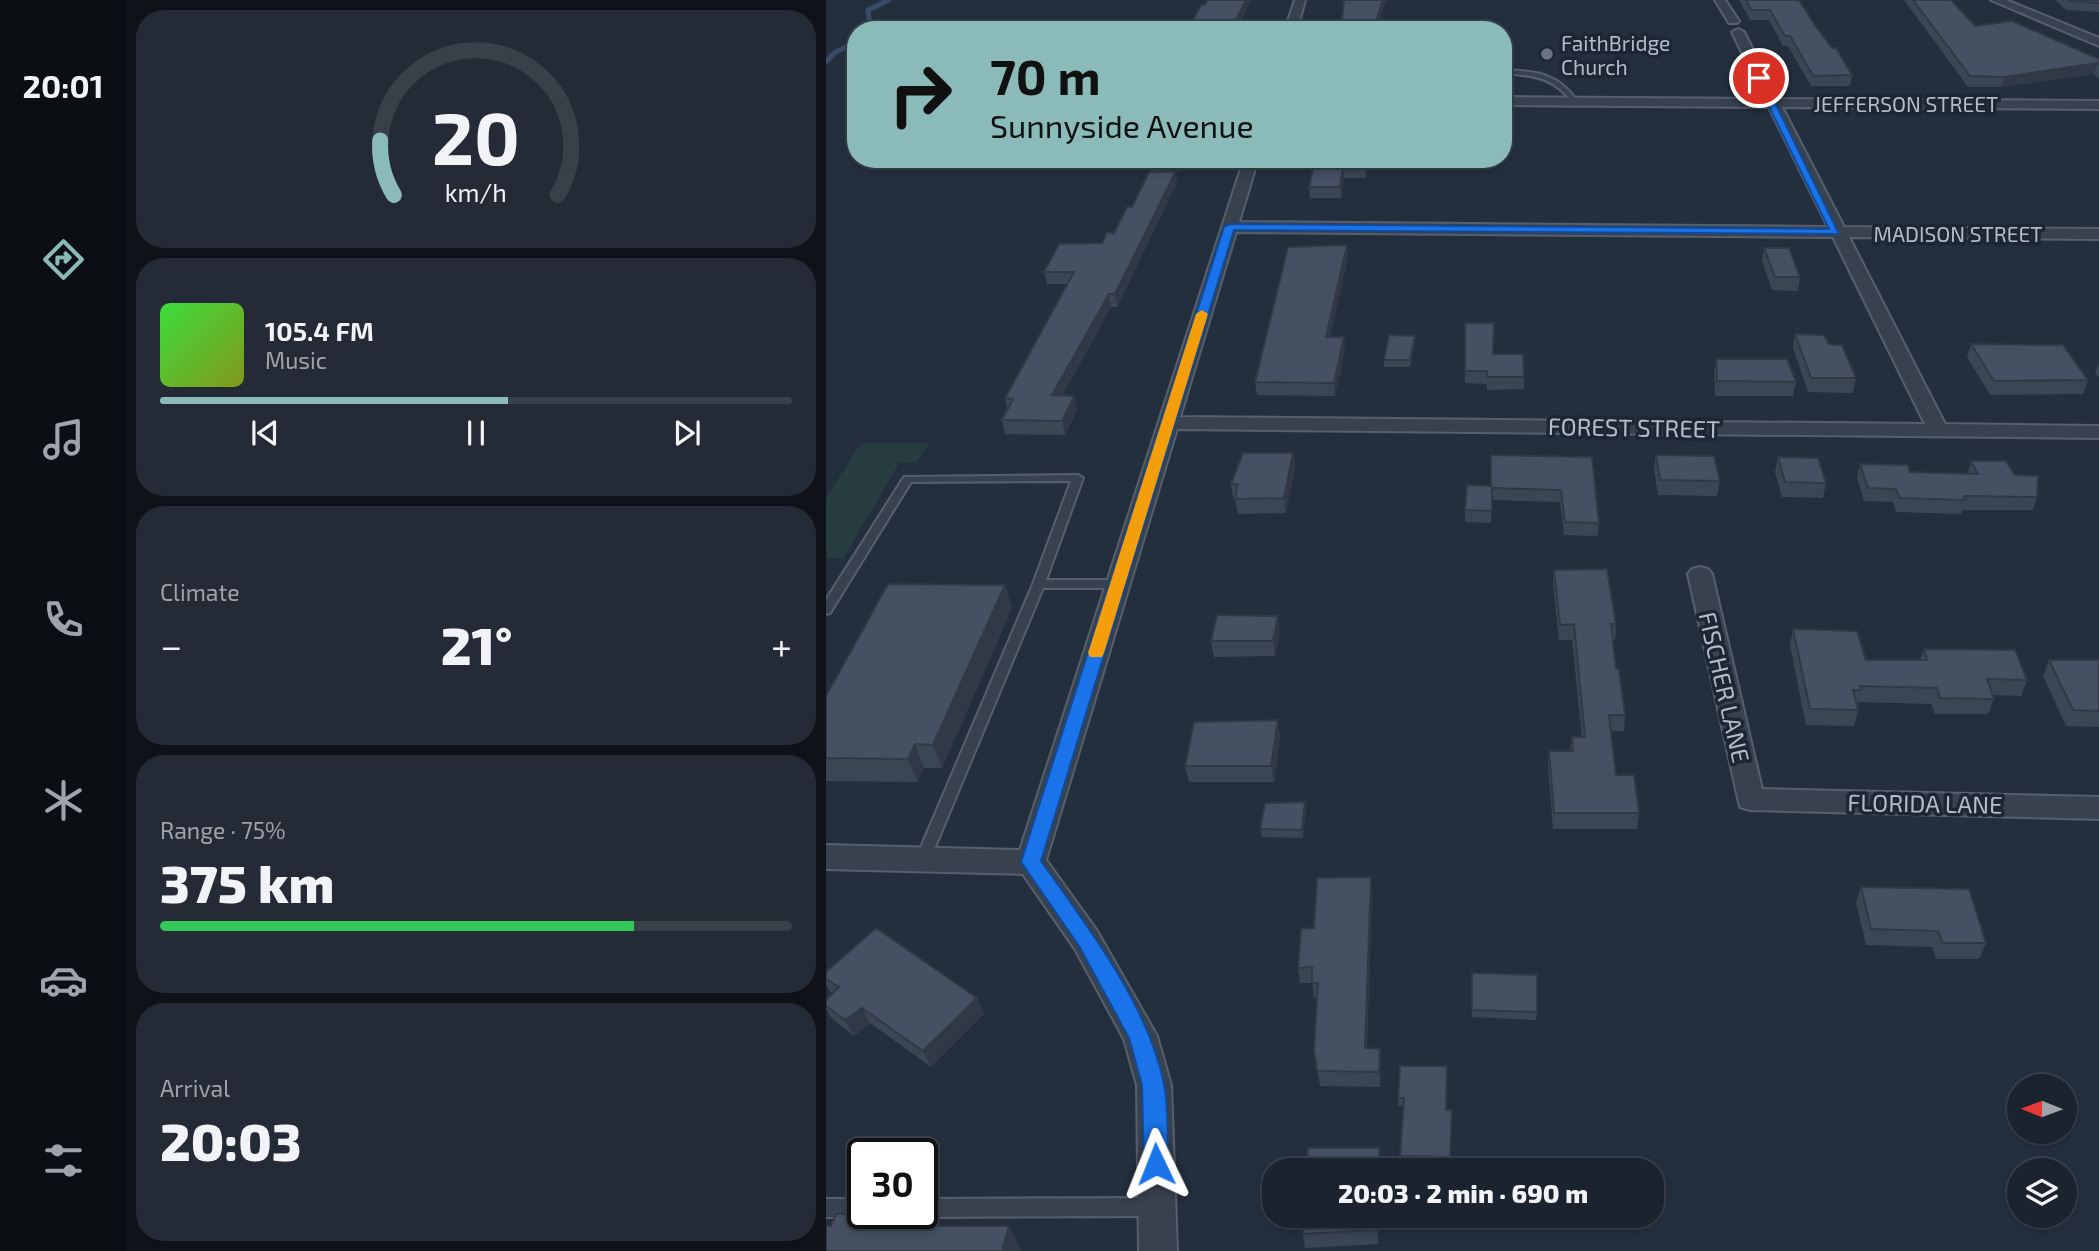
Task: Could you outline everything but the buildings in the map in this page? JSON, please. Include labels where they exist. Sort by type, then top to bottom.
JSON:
[{"type":"street","points":[[1294,21],[1300,0]]},
{"type":"street","points":[[1720,0],[1835,232],[1938,430]]},
{"type":"street","points":[[1996,0],[2099,42]]},
{"type":"street","points":[[2053,23],[2090,23]]},
{"type":"street","name":"JEFFERSON STREET","points":[[1512,101],[2099,105]]},
{"type":"street","points":[[1031,862],[1248,168]]},
{"type":"street","name":"MADISON STREET","points":[[1230,227],[2099,234]]},
{"type":"street","name":"FOREST STREET","points":[[1168,423],[2099,432]]},
{"type":"street","name":"FISCHER LANE","points":[[1700,574],[1750,799]]},
{"type":"street","name":"FLORIDA LANE","points":[[1750,799],[2099,808]]},
{"type":"street","points":[[826,857],[1031,862]]},
{"type":"street","points":[[1031,862],[1086,940],[1140,1036],[1153,1085],[1158,1251]]},
{"type":"lane","points":[[1512,73],[1552,78],[1567,89],[1574,101]]},
{"type":"lane","points":[[826,610],[908,479],[1078,478],[1039,584],[923,859]]},
{"type":"lane","points":[[1039,584],[1118,583]]},
{"type":"lane","points":[[826,1208],[847,1208]]},
{"type":"lane","points":[[938,1208],[1157,1208]]},
{"type":"green space","points":[[861,443],[929,443],[917,462],[899,463],[844,558],[826,558],[826,498]]},
{"type":"waterway","points":[[870,21],[868,10],[889,0]]},
{"type":"waterway","points":[[826,62],[834,53],[847,46]]},
{"type":"slow traffic","points":[[1096,653],[1202,314]]},
{"type":"place","name":"FaithBridge Church","points":[[1547,54]]},
{"type":"route","points":[[1156,1164],[1153,1085],[1140,1036],[1086,940],[1031,862],[1230,227],[1835,232],[1759,78]]}]
